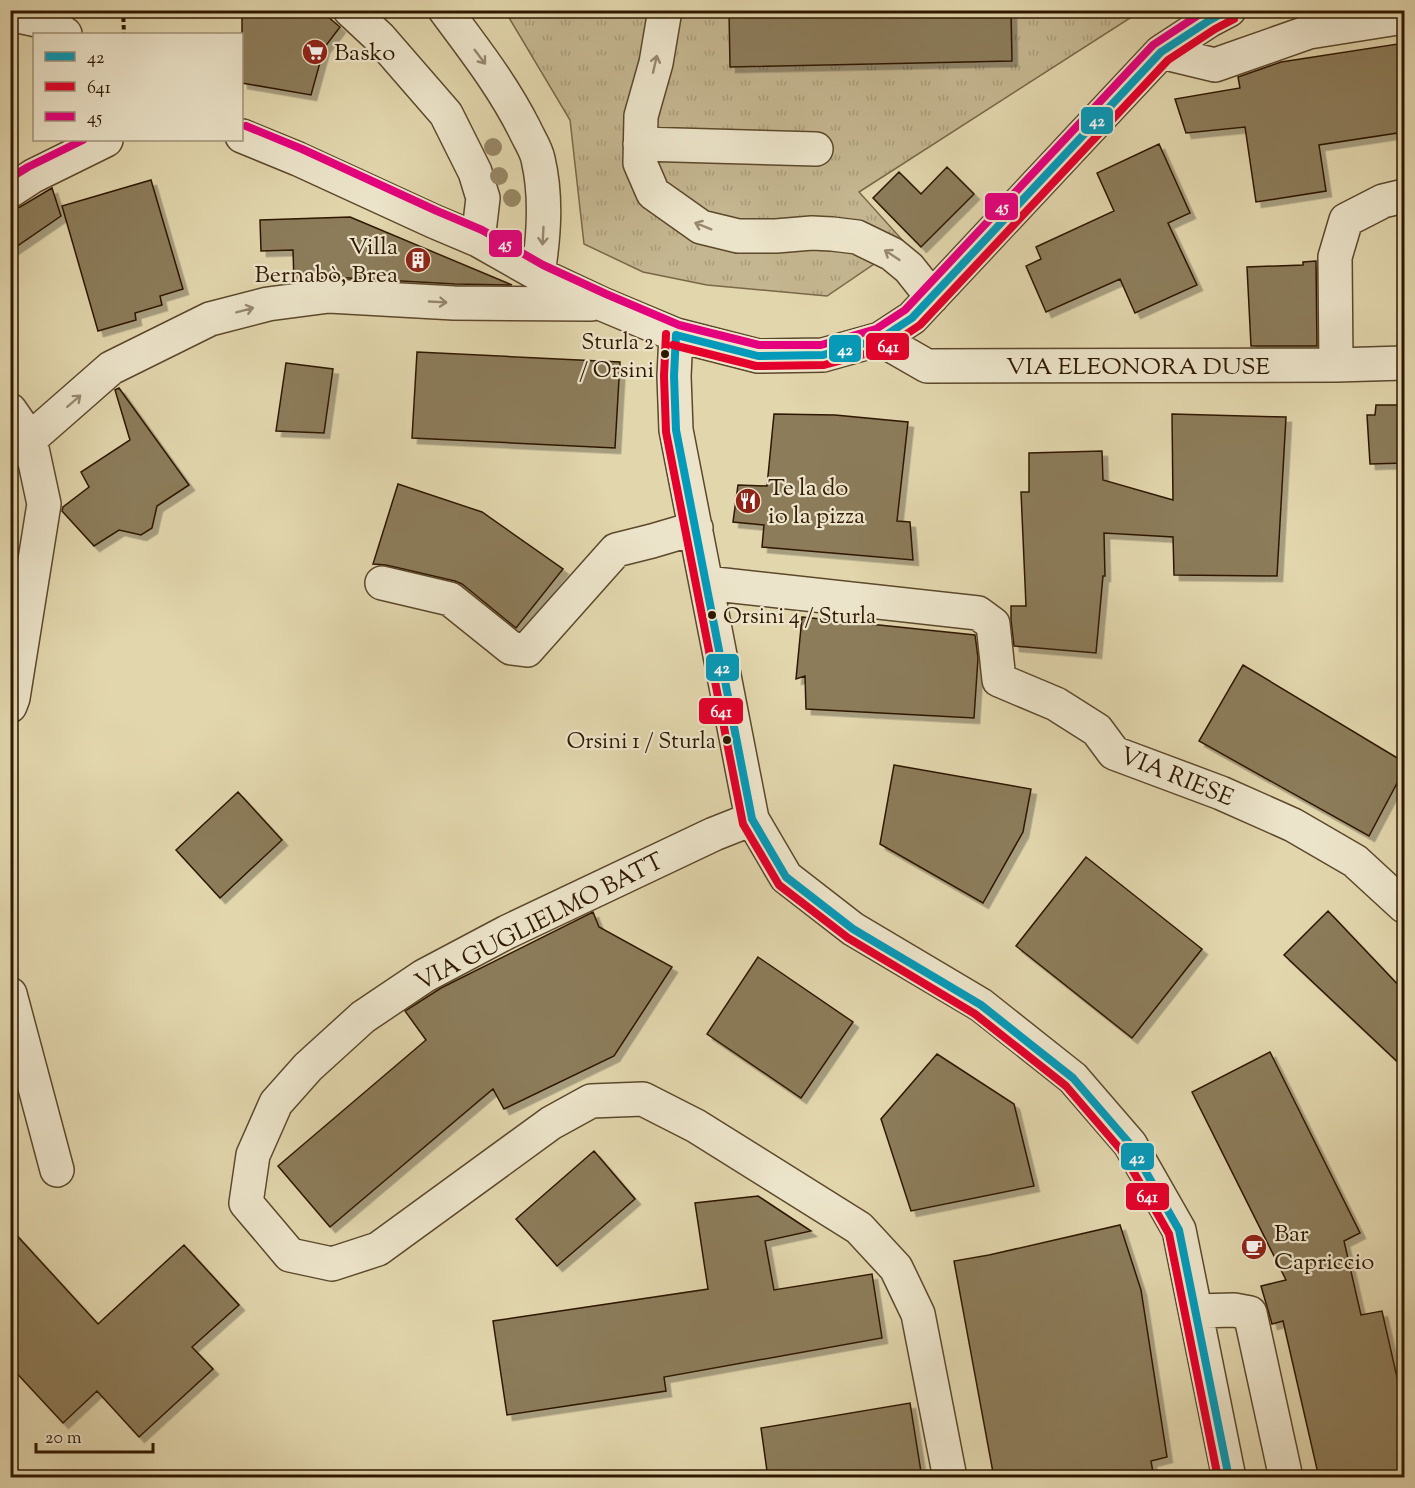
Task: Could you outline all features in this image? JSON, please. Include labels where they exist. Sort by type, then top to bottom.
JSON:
[{"type":"street","points":[[350,10],[380,38],[446,114],[475,172],[483,198],[478,240]]},
{"type":"street","points":[[445,10],[491,72],[520,120],[538,156],[544,192],[543,242],[538,274]]},
{"type":"street","points":[[665,10],[656,63],[641,116],[640,163],[653,193],[701,227],[738,236],[832,234],[857,237],[892,254],[909,268],[932,297]]},
{"type":"street","points":[[243,136],[478,240],[538,274],[676,335],[758,356],[823,355],[880,339],[912,318],[1161,52],[1229,10]]},
{"type":"street","points":[[10,15],[36,19],[56,27],[64,33]]},
{"type":"street","points":[[1161,52],[1215,65],[1309,32],[1404,17]]},
{"type":"street","points":[[10,191],[33,176],[104,141]]},
{"type":"street","points":[[640,144],[816,149]]},
{"type":"street","points":[[1336,365],[1335,257],[1346,220],[1383,201],[1404,196]]},
{"type":"street","points":[[20,445],[111,369],[210,319],[268,304],[329,296],[454,303],[602,304]]},
{"type":"street","points":[[676,335],[674,376],[676,429],[752,819],[786,877],[853,929],[981,1005],[1073,1078],[1130,1144],[1179,1230],[1229,1478]]},
{"type":"street","name":"VIA ELEONORA DUSE","points":[[880,339],[927,366],[1404,363]]},
{"type":"street","points":[[10,410],[20,445],[44,504],[10,706]]},
{"type":"street","points":[[382,583],[450,599],[511,648],[527,650],[616,550],[696,528]]},
{"type":"street","name":"VIA RIESE","points":[[706,583],[978,613],[993,624],[999,680],[1056,704],[1097,730],[1113,753],[1221,793],[1293,825],[1354,861],[1404,906]]},
{"type":"street","name":"VIA GUGLIELMO BATT","points":[[752,819],[714,834],[507,932],[424,976],[363,1017],[308,1067],[276,1103],[253,1155],[246,1203],[290,1255],[332,1264],[378,1249],[552,1123],[591,1101],[643,1099],[696,1126],[859,1228],[896,1268],[918,1314],[950,1478]]},
{"type":"street","points":[[10,994],[57,1170]]},
{"type":"street","points":[[1196,1311],[1234,1310],[1250,1313],[1286,1478]]},
{"type":"path","points":[[123,10],[124,33]]},
{"type":"green space","points":[[505,11],[1141,11],[859,192],[905,243],[827,296],[707,285],[643,272],[584,244],[570,120]]},
{"type":"building","points":[[242,10],[320,10],[340,27],[324,48],[311,95],[243,83]]},
{"type":"building","points":[[729,10],[1011,10],[1012,61],[730,67]]},
{"type":"building","points":[[1404,43],[1404,132],[1319,145],[1326,191],[1256,202],[1245,127],[1186,133],[1175,99],[1240,88],[1238,77],[1281,62]]},
{"type":"building","points":[[1159,144],[1190,213],[1168,223],[1197,285],[1135,313],[1120,279],[1046,312],[1026,266],[1041,259],[1036,247],[1114,211],[1097,173]]},
{"type":"building","points":[[947,167],[974,194],[921,247],[873,198],[899,172],[921,194]]},
{"type":"building","points":[[151,180],[183,289],[160,296],[162,305],[135,313],[136,320],[98,331],[62,206]]},
{"type":"building","points":[[52,188],[61,216],[10,251],[10,210],[20,207]]},
{"type":"building","name":"Villa Bernabò, Brea","points":[[350,217],[512,285],[330,277],[294,282],[293,250],[261,251],[260,220]]},
{"type":"building","points":[[1316,261],[1317,346],[1251,346],[1247,267],[1303,265],[1303,262]]},
{"type":"building","points":[[417,352],[620,362],[615,448],[412,438]]},
{"type":"building","points":[[286,363],[333,369],[324,433],[276,431]]},
{"type":"building","points":[[119,388],[189,485],[157,506],[152,528],[141,535],[119,530],[94,546],[62,511],[63,507],[89,487],[81,472],[130,440],[115,390]]},
{"type":"building","points":[[1376,405],[1404,405],[1404,463],[1370,464],[1367,415],[1375,415]]},
{"type":"building","points":[[774,414],[835,415],[908,422],[897,521],[910,522],[913,560],[762,547],[764,525],[733,522],[738,485],[767,486]]},
{"type":"building","points":[[1172,414],[1286,417],[1277,576],[1174,575],[1173,537],[1104,533],[1105,576],[1103,576],[1096,653],[1014,646],[1011,606],[1026,606],[1021,492],[1029,492],[1029,453],[1102,451],[1103,480],[1173,500]]},
{"type":"building","points":[[398,484],[482,512],[563,569],[516,628],[462,584],[386,565],[373,564]]},
{"type":"building","points":[[802,617],[975,635],[978,658],[974,718],[806,709],[805,676],[796,679]]},
{"type":"building","points":[[1243,665],[1404,762],[1404,770],[1369,836],[1199,741]]},
{"type":"building","points":[[894,765],[1031,789],[1023,832],[983,903],[880,844]]},
{"type":"building","points":[[238,792],[282,840],[220,898],[176,850]]},
{"type":"building","points":[[1086,857],[1202,949],[1132,1038],[1016,946]]},
{"type":"building","points":[[1328,911],[1404,991],[1404,1068],[1284,955]]},
{"type":"building","points":[[593,912],[599,927],[672,967],[614,1056],[504,1109],[493,1089],[330,1227],[278,1166],[426,1040],[405,1011],[441,988]]},
{"type":"building","points":[[758,957],[853,1022],[801,1098],[707,1034]]},
{"type":"building","points":[[1270,1052],[1360,1233],[1344,1241],[1361,1315],[1382,1311],[1404,1408],[1404,1478],[1319,1478],[1283,1321],[1272,1324],[1261,1286],[1286,1280],[1192,1092]]},
{"type":"building","points":[[937,1054],[1014,1104],[1034,1186],[911,1211],[881,1119]]},
{"type":"building","points":[[594,1151],[635,1199],[557,1266],[516,1219]]},
{"type":"building","points":[[758,1196],[811,1231],[765,1241],[774,1290],[872,1274],[882,1338],[664,1377],[666,1391],[507,1415],[493,1321],[708,1289],[695,1203]]},
{"type":"building","points":[[1120,1225],[1141,1290],[1167,1457],[1151,1461],[1154,1478],[994,1478],[954,1261]]},
{"type":"building","points":[[10,1228],[98,1324],[184,1245],[239,1305],[192,1347],[213,1369],[139,1437],[97,1391],[63,1423],[10,1366]]},
{"type":"building","points":[[910,1403],[922,1478],[768,1478],[761,1428]]},
{"type":"transit line","name":"45","points":[[246,126],[482,230],[543,265],[679,325],[759,345],[821,345],[876,329],[905,310],[1153,45],[1206,10]]},
{"type":"transit line","name":"42","points":[[676,335],[758,356],[823,355],[880,339],[912,318],[1161,52],[1228,10]]},
{"type":"transit line","name":"641","points":[[673,345],[756,366],[824,365],[884,349],[920,325],[1168,60],[1234,19]]},
{"type":"transit line","name":"45","points":[[10,178],[81,141]]},
{"type":"transit line","name":"641","points":[[666,334],[664,376],[666,432],[743,824],[779,885],[848,938],[975,1014],[1066,1086],[1121,1150],[1169,1234],[1218,1478]]},
{"type":"transit line","name":"42","points":[[676,335],[674,376],[676,430],[752,819],[786,877],[853,929],[981,1005],[1073,1078],[1130,1144],[1179,1230],[1229,1478]]},
{"type":"place","name":"Basko","points":[[315,52]]},
{"type":"place","name":"Villa Bernabò, Brea","points":[[418,260]]},
{"type":"place","name":"Sturla 2 / Orsini","points":[[665,354]]},
{"type":"place","name":"Te la do io la pizza","points":[[748,501]]},
{"type":"place","name":"Orsini 4 / Sturla","points":[[712,615]]},
{"type":"place","name":"Orsini 1 / Sturla","points":[[727,740]]},
{"type":"place","name":"Bar Capriccio","points":[[1254,1247]]}]
